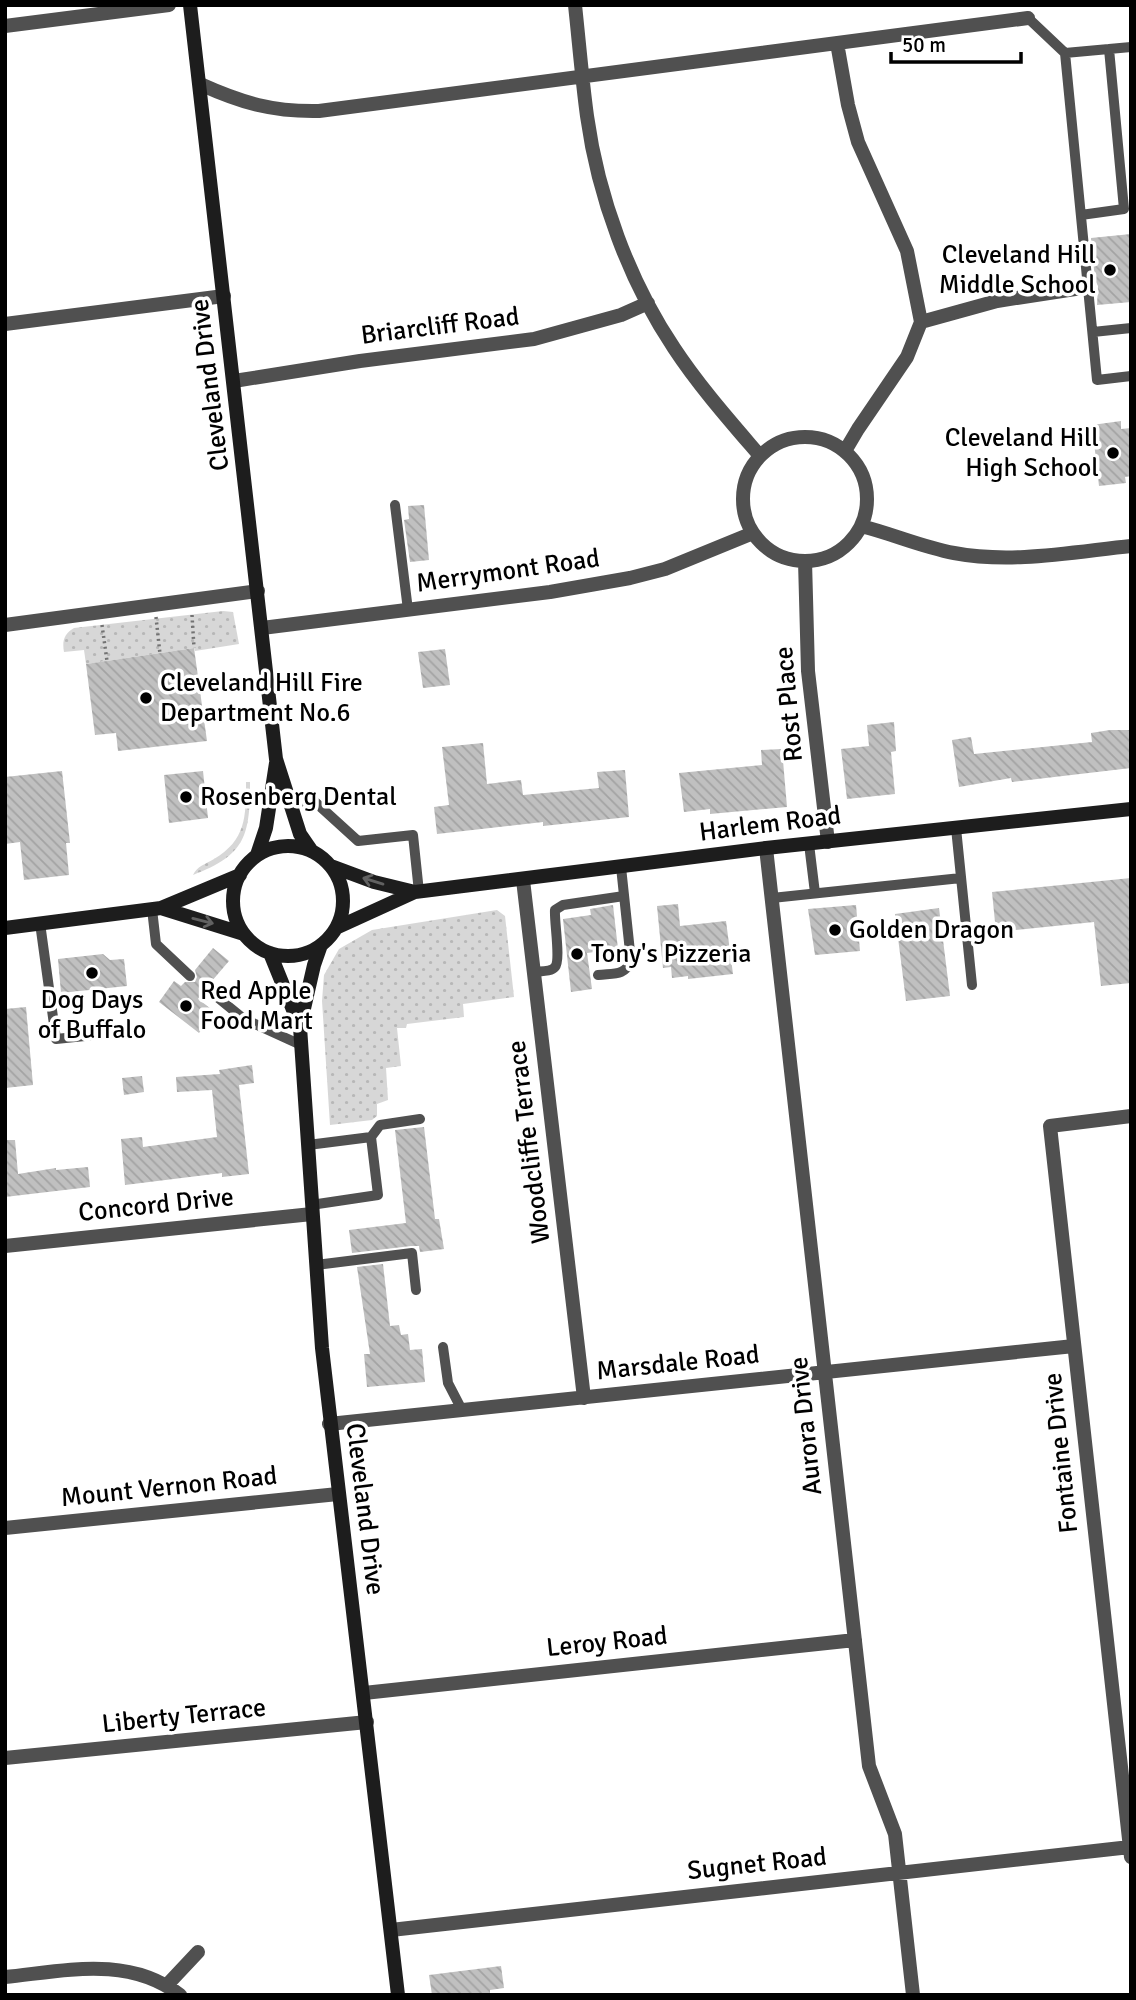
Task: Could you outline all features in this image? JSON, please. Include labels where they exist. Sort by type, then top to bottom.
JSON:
[{"type":"street","points":[[5,26],[169,5]]},
{"type":"street","name":"Cleveland Drive","points":[[190,5],[276,759],[300,835],[311,850]]},
{"type":"street","points":[[575,5],[587,117],[599,176],[624,251],[648,303],[673,347],[706,393],[760,456]]},
{"type":"street","points":[[200,84],[245,103],[266,108],[319,111],[1028,18]]},
{"type":"street","points":[[837,43],[848,105],[858,142],[907,251],[921,322],[907,357],[845,451]]},
{"type":"street","points":[[921,322],[997,301],[1088,287]]},
{"type":"street","points":[[5,324],[224,296]]},
{"type":"street","name":"Briarcliff Road","points":[[234,380],[534,339],[621,315],[648,303]]},
{"type":"street","points":[[797,437],[827,440],[845,451],[857,463],[866,483],[867,505],[861,526],[845,547],[826,558],[805,561],[787,559],[768,549],[747,523],[743,502],[748,474],[760,456],[776,443],[797,437]]},
{"type":"street","points":[[861,526],[913,543],[986,557],[1018,557],[1131,546]]},
{"type":"street","name":"Merrymont Road","points":[[262,628],[550,592],[630,578],[665,569],[753,533]]},
{"type":"street","name":"Rost Place","points":[[805,561],[808,671],[828,842]]},
{"type":"street","points":[[5,625],[258,591]]},
{"type":"street","name":"Cleveland Drive","points":[[257,855],[266,828],[276,759]]},
{"type":"street","name":"Harlem Road","points":[[336,928],[417,892],[766,848],[1131,810]]},
{"type":"street","points":[[157,909],[244,934],[260,948],[271,953],[302,954],[321,945],[336,928],[343,903],[342,890],[331,866],[311,850],[283,846],[257,855],[240,875],[235,886],[234,911],[244,934]]},
{"type":"street","name":"Aurora Drive","points":[[766,848],[869,1766],[895,1834],[913,1995]]},
{"type":"street","name":"Harlem Road","points":[[331,866],[417,892]]},
{"type":"street","points":[[5,928],[157,909],[240,875]]},
{"type":"street","name":"Woodcliffe Terrace","points":[[523,880],[584,1398]]},
{"type":"street","name":"Cleveland Drive","points":[[321,945],[300,1027],[316,1265],[330,1424],[398,1995]]},
{"type":"street","name":"Cleveland Drive","points":[[271,953],[300,1027]]},
{"type":"street","name":"Fontaine Drive","points":[[1130,1852],[1050,1126],[1131,1116]]},
{"type":"street","name":"Concord Drive","points":[[5,1246],[312,1209]]},
{"type":"street","name":"Marsdale Road","points":[[330,1424],[1074,1346]]},
{"type":"street","name":"Mount Vernon Road","points":[[5,1528],[338,1494]]},
{"type":"street","name":"Leroy Road","points":[[364,1693],[855,1640]]},
{"type":"street","name":"Liberty Terrace","points":[[5,1758],[367,1722]]},
{"type":"street","name":"Sugnet Road","points":[[391,1930],[900,1872],[1130,1852]]},
{"type":"street","points":[[167,1985],[198,1952]]},
{"type":"street","points":[[5,1977],[92,1968],[115,1969],[140,1973],[167,1985],[180,1995]]},
{"type":"lane","points":[[1028,18],[1065,54],[1097,380],[1131,376]]},
{"type":"lane","points":[[1065,54],[1131,47]]},
{"type":"lane","points":[[1081,215],[1127,208],[1109,49]]},
{"type":"lane","points":[[1093,332],[1131,328]]},
{"type":"lane","points":[[395,505],[408,610]]},
{"type":"lane","points":[[290,802],[314,801],[358,841],[413,835],[417,892]]},
{"type":"lane","points":[[956,828],[972,985]]},
{"type":"lane","points":[[809,844],[815,893]]},
{"type":"lane","points":[[598,975],[628,970],[631,961],[621,867]]},
{"type":"lane","points":[[772,898],[961,878]]},
{"type":"lane","points":[[534,972],[551,970],[558,961],[555,910],[564,905],[624,896]]},
{"type":"lane","points":[[157,909],[156,944],[190,976]]},
{"type":"lane","points":[[40,923],[56,1039],[104,1034]]},
{"type":"lane","points":[[206,988],[244,1019],[301,1045]]},
{"type":"lane","points":[[312,1209],[378,1195],[371,1137],[380,1125],[420,1119]]},
{"type":"lane","points":[[308,1145],[371,1137]]},
{"type":"lane","points":[[316,1265],[412,1253],[416,1290]]},
{"type":"lane","points":[[443,1347],[448,1383],[463,1410]]},
{"type":"path","points":[[192,614],[194,648]]},
{"type":"path","points":[[156,618],[160,654]]},
{"type":"path","points":[[103,625],[107,661]]},
{"type":"shaded area","points":[[233,612],[239,644],[86,664],[84,650],[64,652],[64,638],[74,628]]},
{"type":"shaded area","points":[[246,782],[250,782],[249,816],[241,841],[224,859],[193,875],[199,867],[225,852],[238,836],[246,806]]},
{"type":"shaded area","points":[[497,910],[505,916],[514,997],[463,1004],[464,1017],[407,1024],[406,1028],[397,1028],[401,1066],[386,1068],[388,1100],[377,1104],[377,1116],[372,1120],[330,1125],[322,1001],[324,975],[339,949],[372,930]]},
{"type":"building","name":"Cleveland Hill Middle School","points":[[1131,234],[1131,302],[1097,305],[1098,286],[1095,280],[1091,238]]},
{"type":"building","name":"Cleveland Hill High School","points":[[1121,421],[1121,429],[1131,428],[1131,476],[1125,477],[1126,483],[1099,486],[1092,425]]},
{"type":"building","points":[[424,505],[429,560],[410,562],[404,520],[409,519],[408,506]]},
{"type":"building","name":"Cleveland Hill Fire Department No.6","points":[[194,648],[207,741],[118,751],[116,733],[95,735],[86,664]]},
{"type":"building","points":[[445,649],[450,685],[423,688],[418,652]]},
{"type":"building","points":[[894,722],[896,751],[891,752],[895,794],[847,799],[841,749],[869,746],[867,725]]},
{"type":"building","points":[[1131,730],[1131,768],[1012,782],[1011,778],[959,787],[952,740],[971,737],[974,754],[1092,742],[1091,733]]},
{"type":"building","points":[[483,743],[487,784],[521,780],[523,795],[599,788],[597,772],[625,770],[629,817],[543,826],[543,822],[437,834],[434,807],[449,805],[442,747]]},
{"type":"building","points":[[782,749],[787,807],[710,814],[710,809],[684,812],[679,773],[762,765],[761,750]]},
{"type":"building","points":[[62,771],[70,843],[66,843],[69,875],[24,880],[20,842],[5,844],[5,777]]},
{"type":"building","name":"Rosenberg Dental","points":[[203,771],[208,818],[169,823],[164,775]]},
{"type":"building","points":[[1131,878],[1131,983],[1101,986],[1094,922],[996,932],[992,892]]},
{"type":"building","points":[[678,904],[680,926],[726,921],[733,974],[672,978],[671,967],[663,968],[657,906]]},
{"type":"building","points":[[613,905],[618,949],[587,953],[592,989],[571,992],[563,919],[591,915],[590,909]]},
{"type":"building","name":"Golden Dragon","points":[[856,905],[860,951],[815,955],[808,909]]},
{"type":"building","points":[[939,908],[950,996],[906,1001],[895,914]]},
{"type":"building","points":[[213,948],[229,961],[211,982],[204,981],[199,986],[202,994],[198,999],[215,1012],[199,1033],[159,1002],[174,981],[181,986],[185,982],[195,982],[195,970]]},
{"type":"building","name":"Dog Days of Buffalo","points":[[103,954],[110,960],[124,959],[127,986],[61,993],[58,959]]},
{"type":"building","points":[[26,1007],[33,1085],[5,1088],[5,1009]]},
{"type":"building","points":[[252,1065],[254,1083],[239,1085],[249,1174],[222,1177],[222,1173],[125,1185],[121,1139],[142,1137],[143,1147],[217,1137],[212,1090],[177,1092],[176,1077],[220,1074],[219,1070]]},
{"type":"building","points":[[142,1076],[144,1092],[124,1095],[122,1078]]},
{"type":"building","points":[[424,1127],[435,1219],[439,1219],[444,1249],[420,1252],[419,1246],[411,1246],[352,1253],[349,1230],[406,1223],[395,1130]]},
{"type":"building","points":[[5,1140],[15,1140],[18,1174],[56,1168],[88,1167],[90,1187],[5,1197]]},
{"type":"building","points":[[383,1264],[390,1326],[399,1325],[401,1335],[408,1334],[410,1350],[422,1349],[425,1382],[367,1387],[364,1354],[370,1354],[357,1267]]},
{"type":"building","points":[[501,1966],[504,1988],[490,1990],[490,1995],[432,1995],[429,1975]]},
{"type":"place","name":"Cleveland Hill Middle School","points":[[1110,270]]},
{"type":"place","name":"Cleveland Hill High School","points":[[1113,453]]},
{"type":"place","name":"Cleveland Hill Fire Department No.6","points":[[146,698]]},
{"type":"place","name":"Rosenberg Dental","points":[[186,797]]},
{"type":"place","name":"Golden Dragon","points":[[835,930]]},
{"type":"place","name":"Tony's Pizzeria","points":[[577,954]]},
{"type":"place","name":"Dog Days of Buffalo","points":[[92,973]]},
{"type":"place","name":"Red Apple Food Mart","points":[[186,1006]]}]
